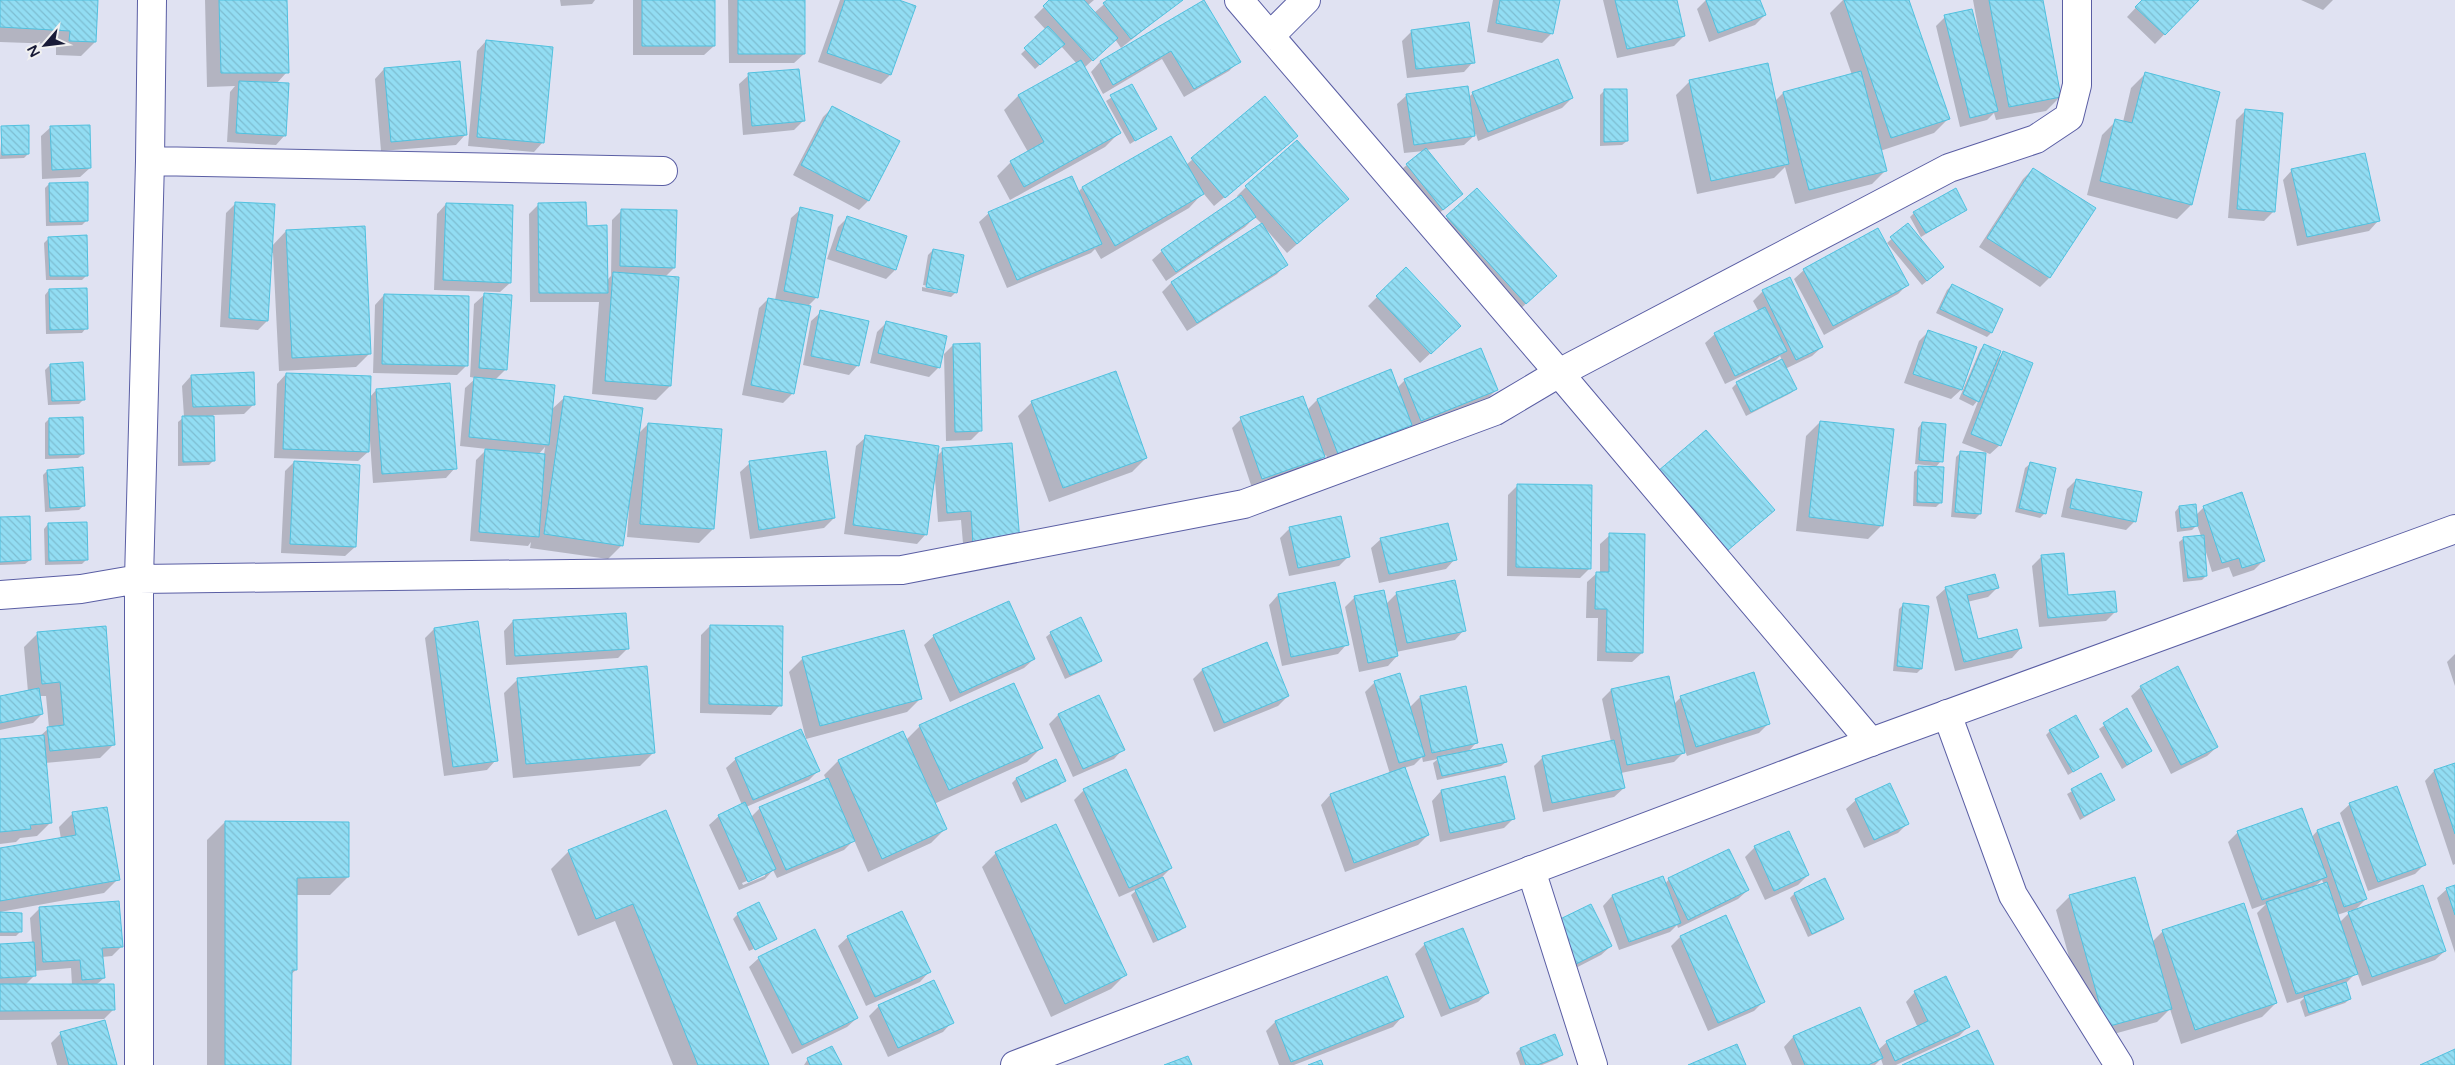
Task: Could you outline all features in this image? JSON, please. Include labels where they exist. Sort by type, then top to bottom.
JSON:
[{"type":"street","points":[[139,1065],[139,578],[150,161],[152,0]]},
{"type":"street","points":[[1239,0],[1560,373],[1871,742]]},
{"type":"street","points":[[1270,36],[1306,0]]},
{"type":"street","points":[[0,595],[81,589],[139,578],[902,570],[1244,504],[1495,411],[1560,373],[1949,168],[2036,139],[2070,117],[2078,85],[2077,0]]},
{"type":"street","points":[[150,161],[663,171]]},
{"type":"street","points":[[1015,1065],[1871,742],[2455,529]]},
{"type":"street","points":[[1947,714],[2013,895],[2119,1065]]},
{"type":"street","points":[[1531,870],[1593,1065]]},
{"type":"building","points":[[0,0],[98,0],[96,42],[69,41],[70,31],[0,27]]},
{"type":"building","points":[[219,0],[287,0],[289,73],[221,73]]},
{"type":"building","points":[[642,0],[715,0],[715,46],[642,46]]},
{"type":"building","points":[[738,0],[805,0],[805,54],[738,54]]},
{"type":"building","points":[[845,0],[899,0],[916,6],[891,75],[827,53]]},
{"type":"building","points":[[1049,0],[1084,0],[1118,38],[1093,61],[1043,6]]},
{"type":"building","points":[[1107,0],[1183,0],[1131,39],[1103,3]]},
{"type":"building","points":[[1204,0],[1241,62],[1194,89],[1171,51],[1113,85],[1100,61]]},
{"type":"building","points":[[1500,0],[1560,0],[1553,34],[1496,23]]},
{"type":"building","points":[[1615,0],[1677,0],[1685,36],[1627,49]]},
{"type":"building","points":[[1706,0],[1760,0],[1766,15],[1718,33]]},
{"type":"building","points":[[1844,0],[1909,0],[1950,119],[1891,138]]},
{"type":"building","points":[[1989,0],[2043,0],[2061,97],[2009,107]]},
{"type":"building","points":[[2142,0],[2199,0],[2165,35],[2135,7]]},
{"type":"building","points":[[1972,9],[1998,111],[1970,118],[1944,15]]},
{"type":"building","points":[[1469,22],[1475,63],[1416,69],[1411,30]]},
{"type":"building","points":[[1048,26],[1065,44],[1040,65],[1024,48]]},
{"type":"building","points":[[486,40],[553,47],[544,143],[477,137]]},
{"type":"building","points":[[1558,59],[1573,98],[1488,132],[1472,92]]},
{"type":"building","points":[[1081,60],[1121,133],[1024,187],[1010,161],[1044,142],[1018,95]]},
{"type":"building","points":[[460,61],[467,135],[391,142],[384,68]]},
{"type":"building","points":[[1768,63],[1789,164],[1711,181],[1689,80]]},
{"type":"building","points":[[799,69],[805,121],[752,126],[748,73]]},
{"type":"building","points":[[1861,71],[1887,171],[1809,190],[1783,92]]},
{"type":"building","points":[[2145,72],[2220,92],[2192,205],[2100,181],[2115,119],[2132,123]]},
{"type":"building","points":[[239,81],[289,83],[286,136],[236,133]]},
{"type":"building","points":[[1132,84],[1157,129],[1135,141],[1110,95]]},
{"type":"building","points":[[1468,86],[1475,136],[1414,145],[1406,94]]},
{"type":"building","points":[[1604,89],[1627,89],[1628,141],[1604,142]]},
{"type":"building","points":[[1265,96],[1298,136],[1225,198],[1191,158]]},
{"type":"building","points":[[832,106],[900,141],[869,201],[801,165]]},
{"type":"building","points":[[2245,109],[2283,113],[2275,212],[2237,209]]},
{"type":"building","points":[[29,125],[29,154],[2,155],[1,126]]},
{"type":"building","points":[[90,125],[91,168],[52,170],[50,126]]},
{"type":"building","points":[[1171,136],[1204,194],[1115,246],[1082,187]]},
{"type":"building","points":[[1297,140],[1349,199],[1297,244],[1245,186]]},
{"type":"building","points":[[1426,148],[1463,194],[1443,210],[1406,164]]},
{"type":"building","points":[[2365,153],[2380,221],[2307,237],[2291,169]]},
{"type":"building","points":[[2033,168],[2096,208],[2050,278],[1987,238]]},
{"type":"building","points":[[1072,176],[1102,244],[1017,280],[988,212]]},
{"type":"building","points":[[88,182],[88,221],[50,222],[49,183]]},
{"type":"building","points":[[1477,188],[1557,276],[1526,304],[1446,216]]},
{"type":"building","points":[[1956,188],[1967,210],[1926,233],[1913,212]]},
{"type":"building","points":[[1241,195],[1256,217],[1176,272],[1161,250]]},
{"type":"building","points":[[235,202],[275,204],[268,321],[229,318]]},
{"type":"building","points":[[586,202],[587,226],[607,225],[608,293],[539,293],[538,203]]},
{"type":"building","points":[[446,203],[513,205],[511,283],[443,280]]},
{"type":"building","points":[[800,207],[833,215],[818,298],[784,291]]},
{"type":"building","points":[[621,209],[677,210],[675,268],[620,266]]},
{"type":"building","points":[[847,216],[907,236],[896,270],[836,250]]},
{"type":"building","points":[[1262,223],[1288,265],[1197,323],[1171,282]]},
{"type":"building","points":[[1908,223],[1944,267],[1927,281],[1890,237]]},
{"type":"building","points":[[365,226],[371,354],[292,358],[286,230]]},
{"type":"building","points":[[1878,228],[1909,285],[1833,326],[1803,269]]},
{"type":"building","points":[[87,235],[88,276],[50,276],[48,237]]},
{"type":"building","points":[[933,249],[964,255],[957,293],[926,287]]},
{"type":"building","points":[[1406,267],[1461,326],[1431,354],[1376,296]]},
{"type":"building","points":[[613,272],[679,277],[671,386],[605,381]]},
{"type":"building","points":[[1790,277],[1823,347],[1796,360],[1762,290]]},
{"type":"building","points":[[1952,284],[2003,309],[1992,333],[1940,309]]},
{"type":"building","points":[[87,288],[88,329],[50,330],[49,289]]},
{"type":"building","points":[[484,293],[512,295],[507,370],[479,368]]},
{"type":"building","points":[[384,294],[469,296],[468,366],[382,364]]},
{"type":"building","points":[[768,298],[811,306],[794,394],[751,385]]},
{"type":"building","points":[[1765,307],[1787,351],[1735,376],[1714,333]]},
{"type":"building","points":[[820,310],[869,321],[859,366],[811,356]]},
{"type":"building","points":[[886,321],[947,336],[940,368],[878,353]]},
{"type":"building","points":[[1928,330],[1977,347],[1962,390],[1913,374]]},
{"type":"building","points":[[980,343],[982,431],[955,432],[953,344]]},
{"type":"building","points":[[1984,344],[2001,351],[1979,402],[1963,394]]},
{"type":"building","points":[[1481,348],[1498,390],[1421,421],[1404,379]]},
{"type":"building","points":[[2003,351],[2033,363],[2001,446],[1971,434]]},
{"type":"building","points":[[1782,359],[1797,389],[1751,412],[1736,382]]},
{"type":"building","points":[[83,362],[85,400],[52,401],[50,364]]},
{"type":"building","points":[[1391,369],[1412,425],[1338,454],[1317,399]]},
{"type":"building","points":[[1116,371],[1147,458],[1063,488],[1031,401]]},
{"type":"building","points":[[254,372],[255,405],[193,407],[191,375]]},
{"type":"building","points":[[286,373],[371,376],[369,452],[283,449]]},
{"type":"building","points":[[474,377],[555,385],[549,445],[469,437]]},
{"type":"building","points":[[450,383],[457,469],[382,474],[376,389]]},
{"type":"building","points":[[564,396],[643,408],[623,546],[544,534]]},
{"type":"building","points":[[1303,396],[1325,457],[1262,479],[1240,417]]},
{"type":"building","points":[[182,416],[214,416],[215,461],[183,462]]},
{"type":"building","points":[[83,417],[84,454],[49,455],[49,418]]},
{"type":"building","points":[[1820,421],[1894,429],[1883,526],[1809,517]]},
{"type":"building","points":[[1922,422],[1946,424],[1943,462],[1919,460]]},
{"type":"building","points":[[648,423],[722,429],[714,529],[640,524]]},
{"type":"building","points":[[1706,430],[1775,510],[1727,551],[1658,471]]},
{"type":"building","points":[[865,435],[939,446],[927,535],[853,525]]},
{"type":"building","points":[[1012,443],[1020,542],[973,546],[971,511],[947,513],[942,448]]},
{"type":"building","points":[[485,449],[545,454],[539,537],[479,532]]},
{"type":"building","points":[[826,451],[835,518],[759,530],[749,461]]},
{"type":"building","points":[[1960,451],[1986,453],[1981,514],[1955,512]]},
{"type":"building","points":[[294,461],[360,465],[356,547],[290,544]]},
{"type":"building","points":[[2030,462],[2056,468],[2046,514],[2019,508]]},
{"type":"building","points":[[1918,466],[1944,467],[1942,503],[1917,502]]},
{"type":"building","points":[[83,467],[85,506],[50,508],[47,470]]},
{"type":"building","points":[[2076,479],[2142,492],[2136,522],[2070,508]]},
{"type":"building","points":[[1517,484],[1592,485],[1591,569],[1516,567]]},
{"type":"building","points":[[2242,492],[2265,561],[2242,568],[2239,558],[2222,563],[2203,506]]},
{"type":"building","points":[[2196,504],[2198,526],[2181,528],[2179,506]]},
{"type":"building","points":[[30,516],[31,560],[0,562],[0,517]]},
{"type":"building","points":[[1341,516],[1350,557],[1298,568],[1289,527]]},
{"type":"building","points":[[87,522],[88,560],[49,561],[48,523]]},
{"type":"building","points":[[1448,523],[1457,560],[1389,574],[1380,538]]},
{"type":"building","points":[[1609,533],[1645,534],[1643,653],[1606,652],[1607,609],[1595,609],[1596,572],[1609,572]]},
{"type":"building","points":[[2204,535],[2207,576],[2188,578],[2183,537]]},
{"type":"building","points":[[2064,553],[2068,595],[2115,591],[2117,612],[2048,618],[2041,555]]},
{"type":"building","points":[[1995,574],[1999,588],[1967,595],[1978,639],[2017,629],[2022,648],[1964,662],[1945,587]]},
{"type":"building","points":[[1455,580],[1466,631],[1407,643],[1396,592]]},
{"type":"building","points":[[1335,582],[1349,645],[1291,657],[1278,594]]},
{"type":"building","points":[[1384,590],[1398,656],[1368,663],[1354,596]]},
{"type":"building","points":[[1009,601],[1035,659],[960,693],[933,635]]},
{"type":"building","points":[[1903,603],[1929,606],[1922,669],[1897,666]]},
{"type":"building","points":[[626,613],[629,649],[515,656],[513,620]]},
{"type":"building","points":[[1081,617],[1102,661],[1070,675],[1050,632]]},
{"type":"building","points":[[478,621],[498,761],[453,767],[434,628]]},
{"type":"building","points":[[710,625],[783,626],[782,706],[709,704]]},
{"type":"building","points":[[106,626],[115,745],[50,751],[47,727],[64,725],[60,682],[42,684],[37,632]]},
{"type":"building","points":[[904,630],[922,699],[820,726],[802,657]]},
{"type":"building","points":[[1267,642],[1289,696],[1224,723],[1202,669]]},
{"type":"building","points":[[647,666],[655,753],[526,764],[517,678]]},
{"type":"building","points":[[2178,666],[2218,747],[2181,765],[2140,686]]},
{"type":"building","points":[[1754,672],[1770,724],[1696,747],[1680,696]]},
{"type":"building","points":[[1400,673],[1425,756],[1399,763],[1374,681]]},
{"type":"building","points":[[1669,676],[1685,753],[1627,765],[1611,689]]},
{"type":"building","points":[[1014,683],[1043,748],[949,790],[919,725]]},
{"type":"building","points":[[1466,686],[1478,743],[1432,753],[1420,696]]},
{"type":"building","points":[[39,688],[43,714],[0,723],[0,696]]},
{"type":"building","points":[[1099,695],[1125,750],[1083,769],[1058,714]]},
{"type":"building","points":[[2127,708],[2152,751],[2127,765],[2103,723]]},
{"type":"building","points":[[2076,715],[2099,757],[2073,772],[2049,730]]},
{"type":"building","points":[[801,729],[820,771],[753,800],[735,758]]},
{"type":"building","points":[[903,731],[947,829],[882,859],[838,760]]},
{"type":"building","points":[[44,735],[52,823],[30,825],[31,829],[0,832],[0,739]]},
{"type":"building","points":[[1614,740],[1625,788],[1552,803],[1542,756]]},
{"type":"building","points":[[1502,744],[1507,762],[1442,776],[1437,757]]},
{"type":"building","points":[[1056,759],[1066,781],[1026,799],[1016,778]]},
{"type":"building","points":[[2455,763],[2455,834],[2434,770]]},
{"type":"building","points":[[1405,767],[1429,835],[1354,863],[1330,794]]},
{"type":"building","points":[[1126,769],[1172,868],[1129,888],[1083,789]]},
{"type":"building","points":[[2101,773],[2115,800],[2084,816],[2071,789]]},
{"type":"building","points":[[1505,776],[1515,819],[1450,833],[1441,790]]},
{"type":"building","points":[[828,778],[855,841],[786,870],[759,807]]},
{"type":"building","points":[[1890,783],[1909,824],[1874,840],[1855,799]]},
{"type":"building","points":[[2397,786],[2426,865],[2378,882],[2349,803]]},
{"type":"building","points":[[745,802],[776,869],[748,882],[718,815]]},
{"type":"building","points":[[107,807],[120,880],[0,901],[0,848],[76,835],[72,812]]},
{"type":"building","points":[[2302,808],[2327,877],[2262,900],[2237,831]]},
{"type":"building","points":[[666,810],[769,1065],[698,1065],[633,904],[596,919],[568,850]]},
{"type":"building","points":[[225,821],[349,822],[349,877],[297,878],[297,970],[292,970],[291,1065],[225,1065]]},
{"type":"building","points":[[2339,822],[2367,899],[2344,907],[2317,830]]},
{"type":"building","points":[[1056,824],[1127,975],[1065,1004],[995,852]]},
{"type":"building","points":[[1789,831],[1809,875],[1774,891],[1754,846]]},
{"type":"building","points":[[1729,849],[1749,890],[1688,920],[1668,878]]},
{"type":"building","points":[[1663,876],[1681,923],[1629,942],[1612,895]]},
{"type":"building","points":[[1163,877],[1186,927],[1158,940],[1135,890]]},
{"type":"building","points":[[2135,877],[2172,1009],[2106,1027],[2069,895]]},
{"type":"building","points":[[1825,878],[1844,919],[1812,934],[1794,893]]},
{"type":"building","points":[[2327,882],[2358,974],[2296,994],[2266,902]]},
{"type":"building","points":[[2423,885],[2446,951],[2372,977],[2348,912]]},
{"type":"building","points":[[2455,885],[2455,915],[2446,888]]},
{"type":"building","points":[[119,901],[123,947],[102,948],[105,978],[82,980],[80,960],[43,962],[39,907]]},
{"type":"building","points":[[759,902],[777,939],[755,950],[737,913]]},
{"type":"building","points":[[2244,903],[2277,1003],[2195,1030],[2162,930]]},
{"type":"building","points":[[1591,904],[1612,946],[1576,964],[1554,922]]},
{"type":"building","points":[[902,911],[931,972],[875,997],[847,936]]},
{"type":"building","points":[[0,912],[22,913],[22,932],[0,932]]},
{"type":"building","points":[[1726,915],[1765,1002],[1718,1023],[1680,936]]},
{"type":"building","points":[[1463,928],[1489,993],[1450,1009],[1424,943]]},
{"type":"building","points":[[815,929],[858,1018],[802,1045],[758,957]]},
{"type":"building","points":[[34,942],[36,976],[0,978],[0,944]]},
{"type":"building","points":[[1387,976],[1404,1017],[1291,1062],[1275,1021]]},
{"type":"building","points":[[1946,976],[1970,1027],[1895,1061],[1886,1041],[1928,1021],[1914,991]]},
{"type":"building","points":[[934,980],[954,1023],[898,1048],[878,1005]]},
{"type":"building","points":[[2346,982],[2351,999],[2309,1013],[2304,996]]},
{"type":"building","points":[[0,984],[114,984],[115,1010],[0,1011]]},
{"type":"building","points":[[1860,1007],[1883,1058],[1868,1065],[1805,1065],[1793,1036]]},
{"type":"building","points":[[105,1020],[117,1065],[69,1065],[60,1032]]},
{"type":"building","points":[[1978,1030],[1994,1065],[1902,1065]]},
{"type":"building","points":[[1555,1034],[1563,1055],[1537,1065],[1526,1065],[1520,1048]]},
{"type":"building","points":[[1737,1044],[1746,1065],[1688,1065]]},
{"type":"building","points":[[832,1046],[842,1065],[810,1065],[807,1058]]},
{"type":"building","points":[[2455,1049],[2455,1065],[2420,1065]]},
{"type":"building","points":[[1188,1056],[1192,1065],[1164,1065]]},
{"type":"building","points":[[1321,1060],[1323,1065],[1308,1065]]}]
